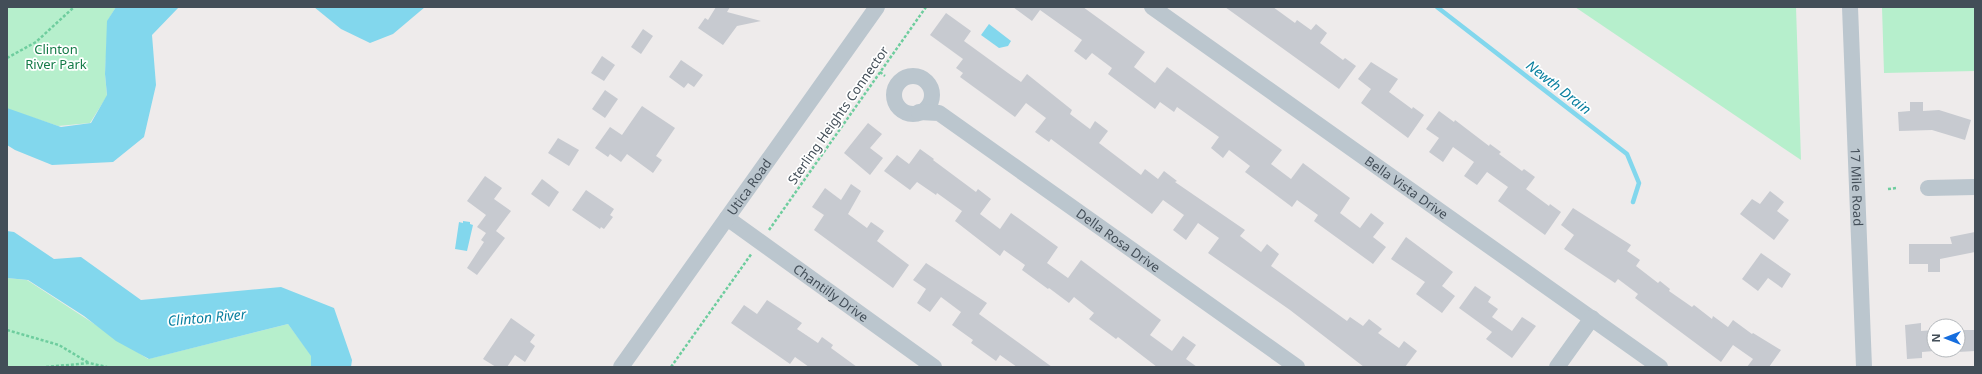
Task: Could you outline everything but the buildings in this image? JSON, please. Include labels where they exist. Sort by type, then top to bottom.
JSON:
[{"type":"street","name":"Utica Road","points":[[621,367],[877,7]]},
{"type":"street","name":"Bella Vista Drive","points":[[1152,7],[1660,367]]},
{"type":"street","name":"17 Mile Road","points":[[1850,7],[1864,367]]},
{"type":"street","points":[[910,76],[922,78],[931,87],[932,93],[939,113],[907,112],[898,105],[895,94],[899,82],[910,76]]},
{"type":"street","points":[[919,112],[929,105],[932,93]]},
{"type":"street","name":"Della Rosa Drive","points":[[939,113],[1297,367]]},
{"type":"street","points":[[1928,188],[1975,187]]},
{"type":"street","name":"Chantilly Drive","points":[[727,218],[934,367]]},
{"type":"street","points":[[1557,367],[1592,318]]},
{"type":"path","points":[[7,58],[36,42],[74,7]]},
{"type":"path","name":"Sterling Heights Connector","points":[[765,234],[926,7]]},
{"type":"path","points":[[880,72],[885,76]]},
{"type":"path","points":[[1888,189],[1897,188]]},
{"type":"path","points":[[671,367],[753,251]]},
{"type":"path","points":[[7,330],[59,345],[89,363]]},
{"type":"path","points":[[46,367],[89,363],[107,367]]},
{"type":"green space","name":"Clinton River Park","points":[[7,7],[116,7],[108,20],[105,74],[107,96],[90,123],[58,126],[7,109]]},
{"type":"green space","points":[[1575,7],[1796,7],[1801,160]]},
{"type":"green space","points":[[1882,7],[1975,7],[1975,71],[1884,73]]},
{"type":"green space","points":[[7,278],[27,280],[148,359],[288,324],[311,355],[311,367],[7,367]]},
{"type":"water","points":[[116,7],[179,7],[152,35],[156,85],[144,137],[113,162],[52,165],[15,150],[7,145],[7,108],[61,127],[91,123],[107,95],[105,74],[107,21]]},
{"type":"water","points":[[314,7],[425,7],[393,34],[370,43],[341,29]]},
{"type":"water","points":[[989,24],[1011,41],[1008,46],[999,48],[981,35]]},
{"type":"water","points":[[463,221],[470,222],[470,224],[473,225],[467,251],[455,249],[459,222],[463,223]]},
{"type":"water","name":"Clinton River","points":[[7,231],[14,232],[54,259],[81,257],[141,300],[281,287],[334,308],[352,360],[351,367],[311,367],[311,356],[288,324],[149,359],[116,341],[84,316],[28,280],[7,278]]},
{"type":"waterway","name":"Newth Drain","points":[[1437,7],[1627,154],[1639,183],[1633,202]]}]
